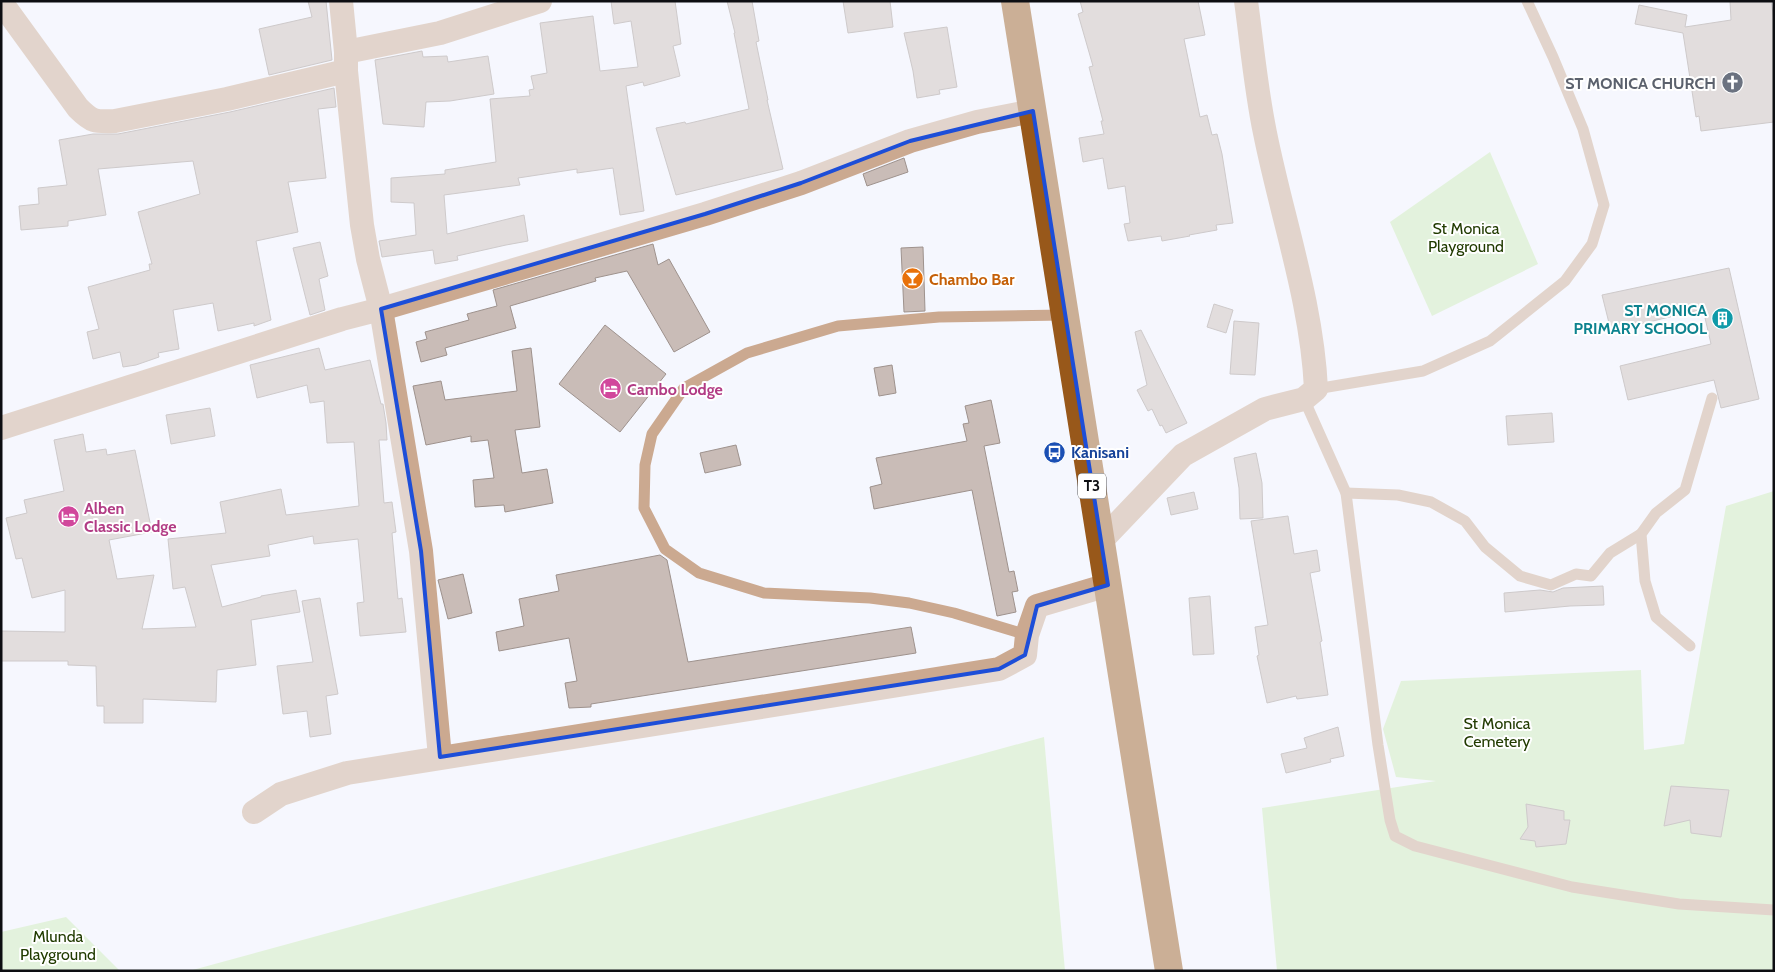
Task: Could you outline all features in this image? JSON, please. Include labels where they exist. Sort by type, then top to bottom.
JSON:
[{"type":"highway","name":"T3","points":[[1015,1],[1169,971]]},
{"type":"street","points":[[341,1],[362,225],[368,259],[381,309],[421,550],[440,757]]},
{"type":"street","points":[[1,2],[78,108],[90,120],[115,121],[165,112],[346,61],[540,1]]},
{"type":"street","points":[[1101,541],[1183,455],[1265,409],[1310,394],[1314,355],[1308,316],[1264,132],[1246,1]]},
{"type":"street","points":[[1,428],[342,319],[705,214],[802,183],[910,141],[977,122],[1033,111]]},
{"type":"street","points":[[254,812],[281,794],[346,773],[999,669],[1025,655],[1027,635],[1038,606],[1108,585]]},
{"type":"lane","points":[[1527,1],[1583,129],[1604,205],[1592,244],[1565,281],[1490,341],[1423,371],[1310,394],[1346,493],[1378,745],[1390,820],[1396,836],[1415,846],[1572,887],[1679,904],[1774,910]]},
{"type":"lane","points":[[1027,635],[954,613],[909,603],[870,598],[764,593],[699,573],[665,549],[644,508],[645,465],[652,434],[684,388],[747,353],[838,326],[939,316],[1065,315]]},
{"type":"lane","points":[[1346,493],[1398,495],[1431,502],[1465,521],[1485,547],[1520,576],[1551,585],[1576,574],[1591,576],[1610,554],[1642,534],[1656,513],[1685,490],[1712,398]]},
{"type":"lane","points":[[1642,534],[1645,581],[1656,617],[1690,646]]},
{"type":"highlighted area","points":[[1033,111],[1108,585],[1037,606],[1025,655],[999,669],[440,757],[421,551],[381,309],[705,214],[801,183],[910,141]]},
{"type":"green space","name":"St Monica Playground","points":[[1490,152],[1538,264],[1432,316],[1390,222]]},
{"type":"green space","name":"St Monica Cemetery","points":[[1774,491],[1774,971],[1277,971],[1262,808],[1436,781],[1396,777],[1383,729],[1401,681],[1641,670],[1644,750],[1684,744],[1726,506]]},
{"type":"green space","points":[[1044,737],[1065,971],[189,971]]},
{"type":"green space","name":"Mlunda Playground","points":[[66,917],[120,971],[1,971],[1,932]]},
{"type":"building","points":[[308,1],[326,1],[332,60],[269,75],[259,29],[312,17]]},
{"type":"building","points":[[611,1],[675,1],[681,44],[673,46],[680,76],[644,86],[643,82],[626,86],[644,211],[620,215],[613,168],[577,173],[577,169],[518,178],[520,185],[444,195],[447,234],[524,215],[528,241],[457,256],[458,260],[435,264],[433,250],[382,257],[379,241],[416,235],[414,203],[391,202],[391,178],[445,174],[445,170],[496,162],[490,99],[530,96],[529,90],[534,89],[531,76],[547,73],[540,23],[593,16],[600,71],[638,67],[631,21],[614,24]]},
{"type":"building","points":[[727,1],[752,1],[759,41],[756,42],[783,169],[676,195],[656,128],[685,122],[686,124],[749,109]]},
{"type":"building","points":[[843,1],[890,1],[893,27],[848,33]]},
{"type":"building","points":[[1080,1],[1198,1],[1205,35],[1184,39],[1200,117],[1207,115],[1212,135],[1217,134],[1233,223],[1216,225],[1217,230],[1162,241],[1161,236],[1128,241],[1124,224],[1130,223],[1125,186],[1108,189],[1103,158],[1083,162],[1079,138],[1104,134],[1101,121],[1103,121],[1089,67],[1093,66],[1078,14],[1083,12]]},
{"type":"building","name":"ST MONICA CHURCH","points":[[1730,1],[1771,1],[1774,20],[1774,122],[1701,131],[1699,116],[1696,117],[1683,33],[1635,24],[1639,5],[1687,15],[1685,27],[1731,20]]},
{"type":"building","points":[[947,27],[957,87],[939,90],[940,94],[917,98],[904,33]]},
{"type":"building","points":[[422,51],[423,57],[447,56],[448,62],[488,56],[494,94],[450,101],[426,102],[424,127],[383,124],[375,60]]},
{"type":"building","points":[[334,88],[336,107],[318,109],[326,178],[288,182],[298,232],[256,241],[271,320],[254,326],[254,323],[218,331],[213,303],[173,310],[179,349],[158,353],[159,357],[136,365],[123,367],[120,352],[93,359],[87,332],[99,329],[88,287],[150,270],[149,264],[152,264],[138,212],[200,194],[193,161],[98,169],[106,215],[68,221],[68,226],[21,230],[19,206],[39,204],[38,188],[67,185],[59,140],[93,134],[118,134],[230,112]]},
{"type":"building","points":[[904,158],[908,172],[867,186],[863,174]]},
{"type":"building","points":[[320,242],[328,276],[319,279],[325,310],[310,315],[293,248]]},
{"type":"building","points":[[653,244],[658,265],[669,259],[710,332],[674,352],[627,271],[595,278],[596,281],[510,306],[516,328],[445,348],[447,355],[421,362],[416,342],[427,339],[425,332],[469,320],[467,314],[497,306],[493,290]]},
{"type":"building","name":"Chambo Bar","points":[[923,247],[925,311],[904,312],[901,248]]},
{"type":"building","points":[[1729,268],[1759,399],[1721,408],[1714,380],[1628,400],[1620,366],[1711,344],[1703,309],[1611,331],[1602,295]]},
{"type":"building","points":[[1214,304],[1233,310],[1226,333],[1207,327]]},
{"type":"building","points":[[1234,321],[1259,323],[1255,375],[1230,374]]},
{"type":"building","points":[[605,325],[666,374],[620,432],[559,384]]},
{"type":"building","points":[[1141,330],[1187,423],[1166,433],[1162,425],[1160,426],[1152,409],[1148,411],[1137,390],[1147,385],[1135,332]]},
{"type":"building","points":[[319,348],[325,370],[370,360],[381,404],[383,404],[386,423],[387,440],[379,440],[384,503],[392,502],[396,532],[392,533],[398,599],[402,598],[406,632],[360,636],[357,603],[364,602],[358,539],[314,544],[313,536],[268,545],[270,556],[211,565],[222,607],[261,596],[296,590],[300,612],[251,620],[256,665],[217,670],[216,702],[143,699],[143,723],[104,723],[104,706],[97,706],[96,666],[68,665],[68,661],[1,661],[1,631],[65,632],[65,590],[32,598],[22,558],[16,559],[6,518],[27,513],[24,500],[64,491],[54,440],[83,434],[86,452],[106,449],[107,455],[135,450],[152,532],[109,540],[117,579],[154,575],[142,629],[196,627],[185,587],[173,589],[168,539],[226,533],[220,502],[281,489],[286,515],[359,506],[354,442],[327,443],[324,401],[310,403],[307,385],[257,398],[250,365]]},
{"type":"building","points":[[531,348],[540,427],[515,430],[522,473],[547,469],[553,503],[505,512],[504,505],[475,507],[473,480],[494,478],[488,440],[471,442],[471,436],[426,445],[413,386],[441,381],[445,400],[517,391],[512,351]]},
{"type":"building","points":[[892,365],[896,393],[879,396],[874,368]]},
{"type":"building","points":[[991,400],[1000,443],[984,446],[1009,572],[1014,571],[1018,591],[1012,592],[1016,612],[997,616],[972,490],[874,509],[870,487],[882,484],[876,458],[967,441],[963,424],[969,423],[965,406]]},
{"type":"building","points":[[210,408],[215,436],[171,444],[166,415]]},
{"type":"building","points":[[1552,413],[1554,442],[1508,445],[1506,416]]},
{"type":"building","points":[[736,445],[741,465],[705,473],[700,453]]},
{"type":"building","points":[[1256,453],[1262,483],[1263,518],[1240,519],[1239,488],[1234,458]]},
{"type":"building","points":[[1194,492],[1198,509],[1171,515],[1167,498]]},
{"type":"building","points":[[1288,516],[1294,554],[1317,550],[1320,571],[1310,573],[1322,641],[1320,642],[1328,695],[1297,699],[1296,696],[1267,703],[1257,656],[1259,655],[1255,627],[1268,625],[1251,521]]},
{"type":"building","points":[[660,555],[667,560],[688,662],[911,627],[916,653],[591,704],[591,707],[569,708],[565,683],[577,681],[569,638],[499,651],[496,632],[524,626],[519,599],[559,591],[556,575]]},
{"type":"building","points":[[463,574],[472,613],[448,619],[438,580]]},
{"type":"building","points":[[1603,586],[1604,605],[1505,612],[1504,593],[1540,590],[1553,592],[1563,588]]},
{"type":"building","points":[[1210,596],[1214,654],[1193,655],[1189,598]]},
{"type":"building","points":[[320,598],[338,694],[326,696],[331,734],[310,737],[307,711],[283,714],[277,666],[313,662],[302,601]]},
{"type":"building","points":[[1338,727],[1344,756],[1330,759],[1331,762],[1286,773],[1281,754],[1307,748],[1304,738]]},
{"type":"building","points":[[1671,786],[1729,790],[1721,837],[1691,833],[1690,820],[1664,826]]},
{"type":"building","points":[[1526,804],[1564,811],[1564,820],[1570,820],[1566,844],[1536,847],[1535,841],[1520,839],[1528,827]]},
{"type":"place","name":"ST MONICA CHURCH","points":[[1732,83]]},
{"type":"place","name":"Chambo Bar","points":[[913,279]]},
{"type":"place","name":"ST MONICA PRIMARY SCHOOL","points":[[1723,319]]},
{"type":"place","name":"Cambo Lodge","points":[[611,389]]},
{"type":"place","name":"Kanisani","points":[[1055,452]]},
{"type":"place","name":"Alben Classic Lodge","points":[[68,517]]}]
